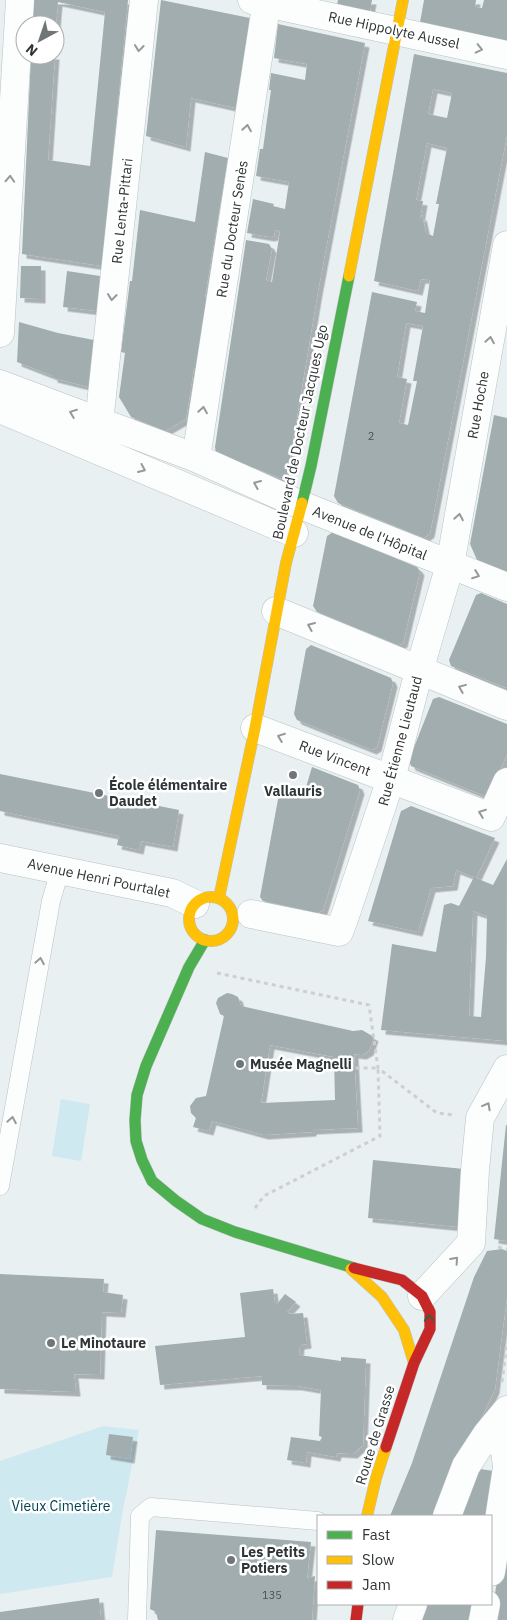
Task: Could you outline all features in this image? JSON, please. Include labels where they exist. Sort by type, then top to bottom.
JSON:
[{"type":"main road","name":"Boulevard de Docteur Jacques Ugo","points":[[207,901],[255,728],[276,611],[311,466],[403,0]]},
{"type":"main road","points":[[207,901],[225,902],[232,912],[232,925],[229,932],[221,938],[210,941],[205,940],[193,931],[189,917],[191,910],[207,901]]},
{"type":"main road","points":[[205,940],[189,967],[146,1066],[137,1095],[136,1141],[152,1181],[176,1202],[202,1218],[235,1232],[349,1267],[402,1280],[422,1296],[430,1312],[430,1329],[414,1363]]},
{"type":"main road","points":[[349,1267],[382,1297],[404,1330],[414,1363]]},
{"type":"main road","name":"Route de Grasse","points":[[367,1515],[376,1478],[414,1363]]},
{"type":"main road","points":[[356,1620],[358,1605]]},
{"type":"street","points":[[0,333],[4,213],[20,0]]},
{"type":"street","name":"Rue Lenta-Pittari","points":[[106,434],[144,0]]},
{"type":"street","name":"Rue Hippolyte Aussel","points":[[262,1],[507,56]]},
{"type":"street","name":"Rue du Docteur Senès","points":[[188,455],[262,1]]},
{"type":"street","name":"Rue Hoche","points":[[450,565],[507,245]]},
{"type":"street","name":"Avenue de l'Hôpital","points":[[0,384],[106,434],[169,481],[294,533]]},
{"type":"street","name":"Avenue de l'Hôpital","points":[[0,409],[188,455],[301,505],[507,587]]},
{"type":"street","points":[[169,481],[188,455]]},
{"type":"street","name":"Rue Étienne Lieutaud","points":[[251,914],[339,932],[392,779],[419,671],[450,565]]},
{"type":"street","points":[[276,611],[507,706]]},
{"type":"street","name":"Rue Vincent","points":[[255,728],[491,817],[507,782]]},
{"type":"street","name":"Avenue Henri Pourtalet","points":[[0,858],[207,901]]},
{"type":"street","points":[[422,1296],[471,1243],[480,1118],[507,1069]]},
{"type":"street","points":[[447,1515],[466,1466],[487,1434],[504,1397]]},
{"type":"street","points":[[487,1434],[505,1449],[507,1467],[492,1565]]},
{"type":"street","points":[[407,1620],[413,1605]]},
{"type":"street","points":[[484,1620],[486,1605]]},
{"type":"lane","points":[[0,1186],[51,902],[60,870]]},
{"type":"lane","points":[[137,1620],[140,1516],[151,1507],[317,1521]]},
{"type":"path","points":[[211,972],[369,1006],[378,1068],[380,1136],[264,1196],[255,1208],[248,1236]]},
{"type":"path","points":[[355,1068],[378,1068],[437,1113],[480,1118]]},
{"type":"path","points":[[504,1397],[507,1342]]},
{"type":"green space","points":[[61,1099],[90,1104],[81,1161],[52,1156]]},
{"type":"green space","name":"Vieux Cimetière","points":[[103,1426],[139,1430],[112,1577],[0,1594],[0,1461]]},
{"type":"building","points":[[34,0],[128,0],[102,266],[22,254],[31,65],[54,65],[48,160],[90,166],[105,12],[58,2],[57,15],[33,15]]},
{"type":"building","points":[[161,0],[250,18],[236,108],[191,98],[186,147],[146,136]]},
{"type":"building","points":[[338,0],[372,0],[369,17],[336,11]]},
{"type":"building","points":[[424,0],[476,0],[475,7],[482,8],[484,0],[507,0],[507,46],[419,28]]},
{"type":"building","points":[[278,24],[365,43],[318,291],[287,477],[282,479],[216,453],[215,447],[246,240],[269,244],[272,249],[266,280],[272,282],[280,231],[275,230],[274,236],[270,237],[247,233],[253,199],[285,209],[289,182],[256,176],[260,149],[263,149],[271,90],[269,90],[271,73],[305,80],[307,64],[274,58]]},
{"type":"building","points":[[414,54],[507,73],[507,135],[430,533],[424,538],[338,503],[334,496],[372,292],[417,302],[415,311],[425,313],[430,280],[421,279],[418,291],[374,281]],"holes":[[[433,89],[452,93],[447,118],[428,114]],[[427,143],[447,148],[436,204],[439,204],[433,236],[426,233],[422,215],[420,219],[423,201],[416,200]],[[406,323],[423,326],[413,381],[417,381],[408,425],[399,423],[407,379],[397,377]]]},
{"type":"building","points":[[205,152],[228,158],[205,297],[207,298],[196,369],[194,368],[186,419],[165,431],[131,417],[119,397],[125,353],[121,352],[140,210],[195,222]]},
{"type":"building","points":[[21,266],[41,266],[41,299],[20,298]]},
{"type":"building","points":[[67,271],[100,276],[97,311],[63,307]]},
{"type":"building","points":[[19,322],[58,333],[94,340],[89,387],[53,378],[53,376],[17,362]]},
{"type":"building","points":[[494,415],[507,418],[507,572],[477,560],[470,544]]},
{"type":"building","points":[[333,532],[417,567],[420,571],[403,643],[398,645],[317,612],[313,606],[327,536]]},
{"type":"building","points":[[481,593],[507,604],[507,688],[451,666],[449,660],[476,595]]},
{"type":"building","points":[[311,645],[391,678],[393,683],[377,747],[372,750],[297,720],[294,714],[306,649]]},
{"type":"building","points":[[439,697],[507,724],[507,754],[490,794],[485,796],[411,766],[409,760],[433,699]]},
{"type":"building","points":[[312,767],[358,785],[360,790],[323,910],[318,913],[263,901],[260,897],[281,783],[304,794]]},
{"type":"building","points":[[0,774],[179,810],[173,847],[141,841],[139,850],[117,845],[119,836],[0,811]]},
{"type":"building","points":[[411,806],[495,838],[476,878],[493,885],[507,859],[506,1041],[381,1030],[392,944],[436,952],[444,905],[451,903],[459,906],[474,877],[456,870],[453,886],[431,888],[418,932],[368,921],[401,811]],"holes":[[[473,911],[487,916],[481,1017],[469,1016]]]},
{"type":"building","name":"Musée Magnelli","points":[[227,993],[232,994],[238,997],[241,1006],[353,1031],[362,1030],[374,1037],[369,1051],[362,1055],[354,1054],[358,1128],[264,1135],[212,1121],[209,1131],[193,1127],[196,1118],[191,1113],[190,1106],[196,1098],[206,1096],[224,1016],[220,1014],[216,1003],[218,998]],"holes":[[[270,1045],[334,1057],[335,1100],[261,1103]]]},
{"type":"building","points":[[507,1125],[507,1241],[494,1239]]},
{"type":"building","points":[[373,1160],[464,1169],[459,1227],[368,1218]]},
{"type":"building","points":[[502,1249],[507,1251],[507,1297],[495,1389],[435,1515],[390,1515],[412,1463],[474,1277],[487,1251]]},
{"type":"building","name":"Le Minotaure","points":[[0,1274],[104,1279],[103,1292],[123,1295],[121,1313],[102,1312],[100,1375],[74,1374],[76,1392],[0,1389]]},
{"type":"building","points":[[273,1289],[275,1304],[285,1294],[296,1302],[287,1312],[290,1314],[303,1313],[307,1344],[300,1345],[299,1355],[341,1361],[341,1357],[366,1359],[363,1445],[353,1454],[337,1453],[336,1457],[307,1452],[306,1463],[287,1460],[291,1437],[320,1441],[322,1437],[319,1436],[321,1390],[298,1386],[262,1385],[262,1376],[160,1385],[155,1346],[245,1337],[240,1293]]},
{"type":"building","points":[[109,1434],[133,1437],[130,1459],[106,1455]]},
{"type":"building","points":[[480,1469],[501,1472],[492,1516],[455,1515],[465,1488]]},
{"type":"building","name":"Les Petits Potiers","points":[[156,1530],[311,1542],[307,1578],[315,1576],[312,1620],[158,1620],[156,1612],[150,1609]]},
{"type":"building","points":[[500,1561],[507,1561],[507,1620],[491,1620]]},
{"type":"building","points":[[99,1598],[101,1620],[0,1620],[0,1612]]},
{"type":"building","points":[[427,1605],[472,1605],[468,1620],[421,1620]]},
{"type":"traffic: fast","points":[[302,503],[349,276]]},
{"type":"traffic: fast","points":[[205,940],[189,967],[146,1066],[137,1095],[136,1141],[142,1160],[152,1181],[202,1219],[235,1232],[354,1268]]},
{"type":"traffic: slow","points":[[349,276],[403,0]]},
{"type":"traffic: slow","points":[[219,898],[255,728],[286,563],[302,503]]},
{"type":"traffic: slow","points":[[211,897],[223,901],[229,907],[233,919],[229,931],[223,937],[211,941],[199,937],[193,931],[189,919],[193,907],[199,901],[211,897]]},
{"type":"traffic: slow","points":[[351,1269],[382,1297],[404,1330],[414,1363]]},
{"type":"traffic: slow","points":[[367,1515],[386,1447]]},
{"type":"traffic: jam","points":[[354,1268],[402,1280],[422,1296],[430,1312],[430,1329],[414,1363],[386,1447]]},
{"type":"traffic: jam","points":[[356,1620],[358,1605]]},
{"type":"place","name":"Vallauris","points":[[293,775]]},
{"type":"place","name":"École élémentaire Daudet","points":[[99,793]]},
{"type":"place","name":"Musée Magnelli","points":[[240,1064]]},
{"type":"place","name":"Le Minotaure","points":[[51,1343]]},
{"type":"place","name":"Les Petits Potiers","points":[[231,1560]]}]
